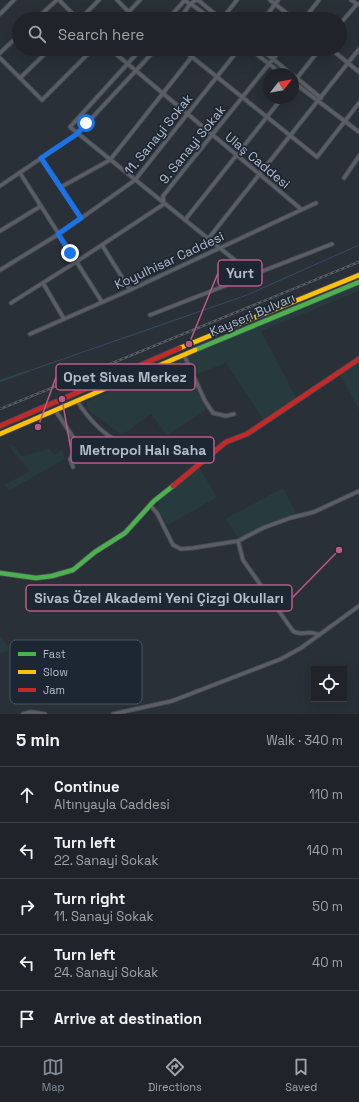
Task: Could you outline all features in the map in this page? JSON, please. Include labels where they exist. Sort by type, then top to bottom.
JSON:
[{"type":"main road","name":"Kayseri Bulvarı","points":[[0,426],[166,354],[359,275]]},
{"type":"main road","name":"Kayseri Bulvarı","points":[[0,434],[359,282]]},
{"type":"main road","points":[[0,573],[36,578],[68,572],[125,533],[160,497],[226,442],[254,430],[359,359]]},
{"type":"street","points":[[0,14],[14,0]]},
{"type":"street","points":[[44,12],[58,0],[71,12]]},
{"type":"street","points":[[86,12],[99,0]]},
{"type":"street","points":[[117,0],[129,12],[140,0]]},
{"type":"street","points":[[174,12],[185,0],[202,12]]},
{"type":"street","points":[[185,12],[191,4],[197,0],[213,12]]},
{"type":"street","points":[[228,12],[237,0]]},
{"type":"street","points":[[270,0],[285,12]]},
{"type":"street","points":[[269,12],[278,0]]},
{"type":"street","points":[[310,12],[319,0]]},
{"type":"street","points":[[347,16],[358,4],[352,0]]},
{"type":"street","points":[[0,53],[12,42]]},
{"type":"street","points":[[208,239],[359,49]]},
{"type":"street","points":[[20,78],[43,56]]},
{"type":"street","points":[[0,58],[42,100],[86,56]]},
{"type":"street","name":"Ulaş Caddesi","points":[[118,56],[301,209]]},
{"type":"street","points":[[134,56],[70,127],[252,274]]},
{"type":"street","points":[[0,186],[77,134],[149,56]]},
{"type":"street","name":"11. Sanayi Sokak","points":[[0,270],[58,234],[135,180],[234,56]]},
{"type":"street","points":[[259,56],[275,68]]},
{"type":"street","points":[[269,56],[284,68]]},
{"type":"street","name":"9. Sanayi Sokak","points":[[11,303],[164,204],[163,196],[275,56]]},
{"type":"street","points":[[299,74],[314,56]]},
{"type":"street","points":[[340,56],[359,72]]},
{"type":"street","points":[[61,187],[110,160],[192,57],[317,157],[359,103]]},
{"type":"street","points":[[299,81],[345,122],[359,132]]},
{"type":"street","points":[[299,87],[320,100]]},
{"type":"street","points":[[185,220],[277,104]]},
{"type":"street","points":[[344,178],[359,156]]},
{"type":"street","points":[[41,158],[81,218]]},
{"type":"street","points":[[20,173],[102,302]]},
{"type":"street","name":"Koyulhisar Caddesi","points":[[30,334],[130,290],[316,203]]},
{"type":"street","points":[[0,231],[41,206]]},
{"type":"street","points":[[150,315],[332,244]]},
{"type":"street","points":[[102,245],[130,290]]},
{"type":"street","points":[[43,283],[64,319]]},
{"type":"street","points":[[184,355],[205,402],[213,413],[226,416],[234,414]]},
{"type":"street","points":[[77,401],[88,418],[110,437],[121,443],[128,441]]},
{"type":"street","points":[[55,410],[79,446],[70,459],[73,467]]},
{"type":"street","points":[[151,506],[174,545],[177,548],[193,548],[238,541],[263,528],[290,518],[314,512],[359,491]]},
{"type":"street","points":[[238,541],[243,560],[294,631],[300,634],[310,632],[319,635]]},
{"type":"street","points":[[113,714],[172,701],[282,658],[295,652],[359,606]]},
{"type":"street","points":[[23,714],[31,712],[45,714]]},
{"type":"green space","points":[[359,285],[359,291],[261,331],[297,399],[264,421],[226,363],[195,375],[187,356]]},
{"type":"green space","points":[[182,358],[207,409],[167,436],[151,414],[122,435],[89,411],[86,402]]},
{"type":"green space","points":[[359,363],[359,410],[340,374]]},
{"type":"green space","points":[[27,370],[28,373],[0,383],[0,379]]},
{"type":"green space","points":[[12,444],[22,456],[49,449],[54,455],[62,450],[65,459],[10,490],[4,485],[30,471],[14,453],[9,445]]},
{"type":"green space","points":[[199,467],[217,497],[168,525],[158,510],[158,503],[160,499]]},
{"type":"green space","points":[[283,488],[296,513],[238,538],[225,519]]},
{"type":"green space","points":[[0,635],[8,646],[9,651],[0,653]]},
{"type":"waterway","points":[[0,381],[247,295],[359,245]]},
{"type":"railway","points":[[0,409],[359,262]]},
{"type":"traffic: fast","points":[[195,350],[359,282]]},
{"type":"traffic: fast","points":[[0,573],[36,578],[52,576],[73,570],[95,552],[125,533],[154,501],[173,486]]},
{"type":"traffic: slow","points":[[180,348],[359,275]]},
{"type":"traffic: slow","points":[[0,434],[195,350]]},
{"type":"traffic: jam","points":[[0,426],[180,348]]},
{"type":"traffic: jam","points":[[173,486],[226,442],[247,434],[359,359]]},
{"type":"place","name":"Yurt","points":[[189,344]]},
{"type":"place","name":"Metropol Halı Saha","points":[[62,399]]},
{"type":"place","name":"Opet Sivas Merkez","points":[[38,427]]},
{"type":"place","name":"Sivas Özel Akademi Yeni Çizgi Okulları","points":[[339,550]]},
{"type":"route","points":[[70,253],[58,234],[81,218],[41,158],[77,134],[86,123]]}]
